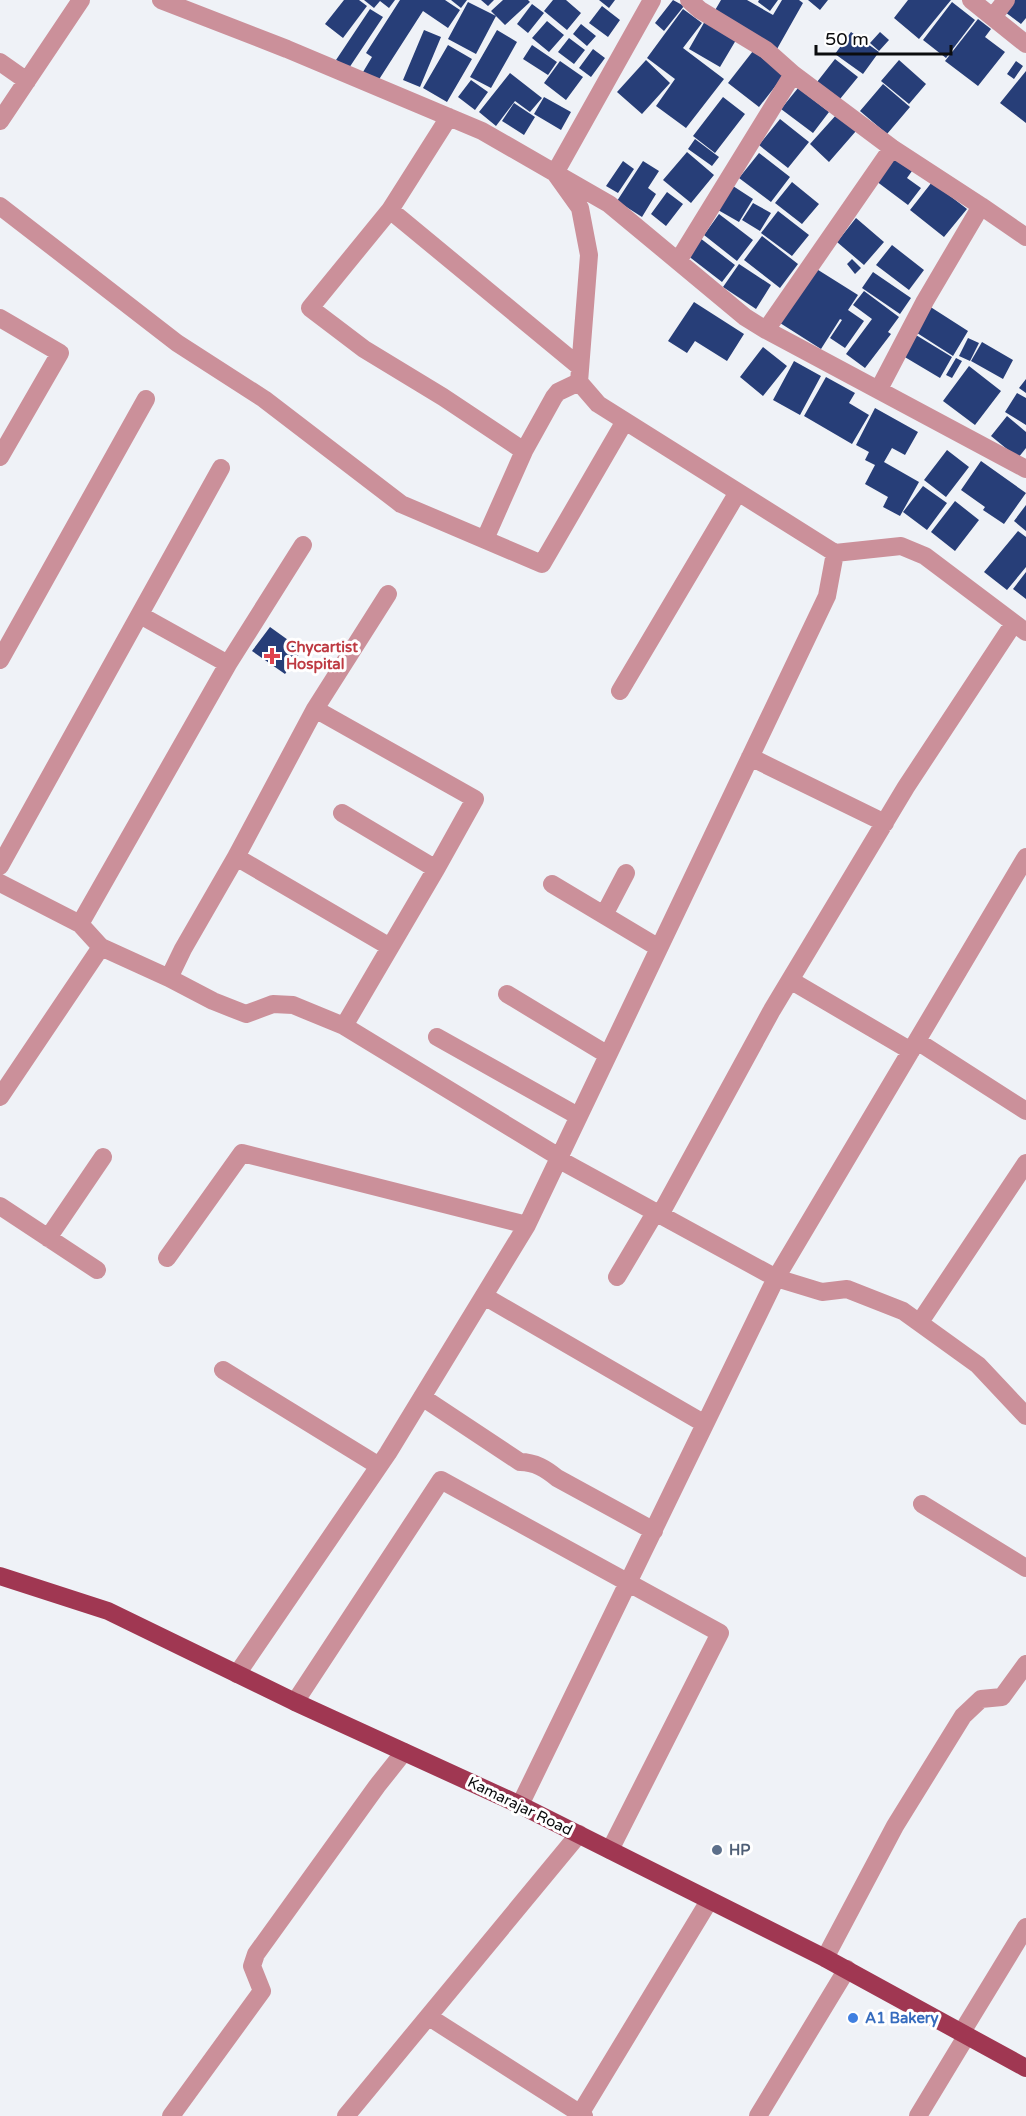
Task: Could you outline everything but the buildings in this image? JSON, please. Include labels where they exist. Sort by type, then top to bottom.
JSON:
[{"type":"main road","name":"Kamarajar Road","points":[[0,1576],[108,1611],[295,1702],[519,1805],[847,1969],[1026,2068]]},
{"type":"street","points":[[0,121],[81,0]]},
{"type":"street","points":[[161,0],[287,49],[483,131],[609,204],[745,317],[1026,469]]},
{"type":"street","points":[[555,173],[652,0]]},
{"type":"street","points":[[971,0],[1026,44]]},
{"type":"street","points":[[993,17],[1006,0]]},
{"type":"street","points":[[698,3],[766,50],[793,74],[892,148],[1026,237]]},
{"type":"street","points":[[0,62],[27,81]]},
{"type":"street","points":[[678,261],[793,74]]},
{"type":"street","points":[[449,117],[390,210],[310,308],[363,349],[525,451]]},
{"type":"street","points":[[766,330],[892,148]]},
{"type":"street","points":[[485,539],[525,451],[554,398],[579,375],[589,255],[580,208],[555,173]]},
{"type":"street","points":[[0,206],[177,343],[264,399],[401,504],[542,564],[625,421]]},
{"type":"street","points":[[879,389],[925,301],[981,206]]},
{"type":"street","points":[[390,210],[579,375],[598,404],[835,553],[901,546],[925,556],[1020,628],[906,787],[772,1010],[657,1214],[617,1277]]},
{"type":"street","points":[[0,318],[60,353],[6,432],[0,457]]},
{"type":"street","points":[[0,660],[146,399]]},
{"type":"street","points":[[0,866],[221,468]]},
{"type":"street","points":[[620,691],[738,492]]},
{"type":"street","points":[[80,924],[228,663],[303,545]]},
{"type":"street","points":[[237,1674],[379,1466],[527,1225],[827,596],[835,553]]},
{"type":"street","points":[[169,978],[315,709],[388,594]]},
{"type":"street","points":[[140,615],[228,663]]},
{"type":"street","points":[[315,709],[475,800],[344,1026]]},
{"type":"street","points":[[750,757],[885,823]]},
{"type":"street","points":[[342,813],[436,869]]},
{"type":"street","points":[[236,857],[390,947]]},
{"type":"street","points":[[519,1805],[776,1278],[1026,857]]},
{"type":"street","points":[[604,915],[626,873]]},
{"type":"street","points":[[552,884],[659,948]]},
{"type":"street","points":[[2,888],[80,924],[101,947],[213,1001],[246,1014],[273,1004],[293,1005],[344,1026],[558,1158],[776,1278],[822,1292],[847,1289],[903,1311],[978,1365],[1026,1416]]},
{"type":"street","points":[[0,1097],[101,947]]},
{"type":"street","points":[[790,980],[914,1046],[1026,1111]]},
{"type":"street","points":[[507,994],[608,1055]]},
{"type":"street","points":[[437,1037],[578,1116]]},
{"type":"street","points":[[167,1258],[242,1153],[527,1225]]},
{"type":"street","points":[[48,1238],[104,1157]]},
{"type":"street","points":[[920,1322],[1026,1163]]},
{"type":"street","points":[[0,1206],[98,1270]]},
{"type":"street","points":[[484,1296],[705,1424]]},
{"type":"street","points":[[223,1370],[379,1466]]},
{"type":"street","points":[[422,1397],[520,1462],[530,1462],[548,1471],[654,1531]]},
{"type":"street","points":[[295,1702],[441,1480],[629,1581],[720,1633],[610,1850]]},
{"type":"street","points":[[922,1504],[1026,1568]]},
{"type":"street","points":[[825,1958],[895,1826],[963,1716],[981,1699],[1002,1697],[1026,1664]]},
{"type":"street","points":[[171,2116],[261,1991],[252,1966],[256,1954],[404,1752]]},
{"type":"street","points":[[346,2116],[579,1834]]},
{"type":"street","points":[[429,2017],[582,2115],[709,1901]]},
{"type":"street","points":[[918,2116],[1026,1927]]},
{"type":"street","points":[[758,2116],[847,1969]]},
{"type":"place","name":"Chycartist Hospital","points":[[272,656]]},
{"type":"place","name":"HP","points":[[717,1850]]},
{"type":"place","name":"A1 Bakery","points":[[853,2018]]}]
